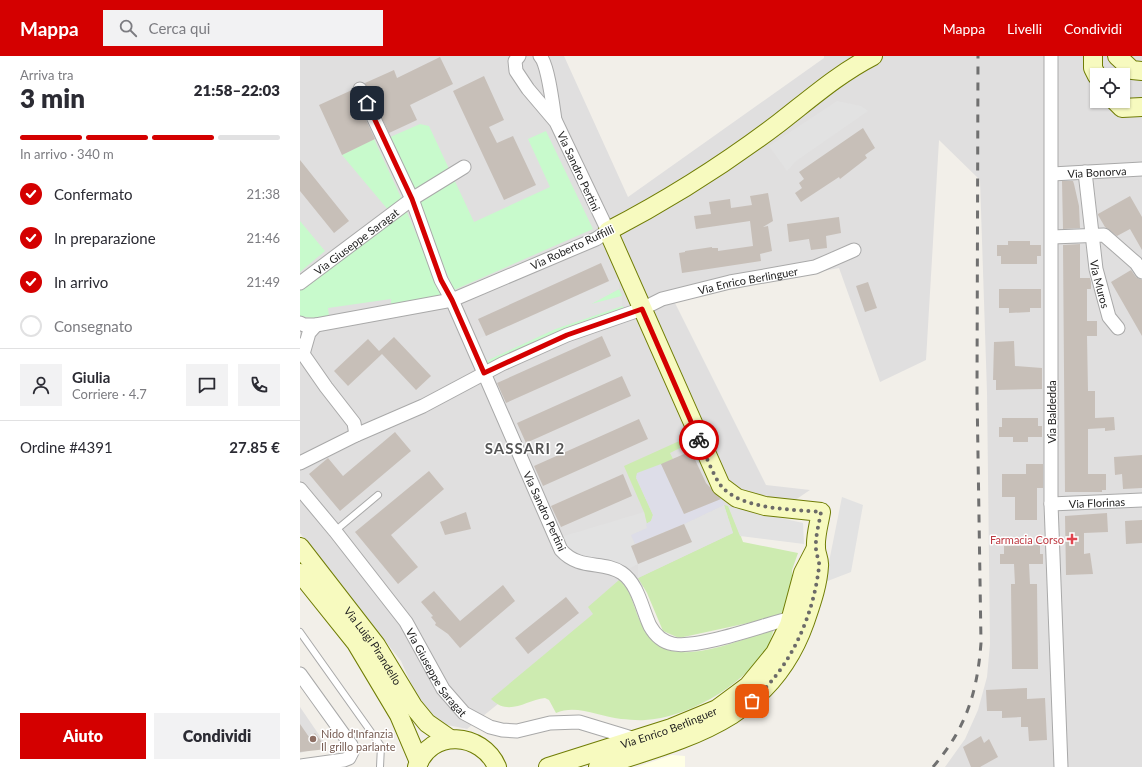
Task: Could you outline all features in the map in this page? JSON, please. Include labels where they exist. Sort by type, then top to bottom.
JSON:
[{"type":"street","name":"Via Sandro Pertini","points":[[519,56],[515,61],[516,71],[528,89],[556,122]]},
{"type":"street","name":"Via Sandro Pertini","points":[[540,56],[548,78],[556,122],[608,232],[721,486],[737,498],[765,506],[821,512]]},
{"type":"street","name":"Via Roberto Ruffilli","points":[[832,80],[849,56]]},
{"type":"street","name":"Via Roberto Ruffilli","points":[[300,323],[304,325],[316,325],[452,300],[596,239],[696,181],[779,123],[832,80],[873,56]]},
{"type":"street","name":"Via Baldedda","points":[[1051,56],[1051,504],[1061,767]]},
{"type":"street","points":[[1093,56],[1094,68]]},
{"type":"street","points":[[1117,56],[1135,65]]},
{"type":"street","name":"Via Giuseppe Saragat","points":[[360,89],[412,199],[441,280],[452,300],[484,373]]},
{"type":"street","points":[[1130,108],[1142,107]]},
{"type":"street","name":"Via Giuseppe Saragat","points":[[300,283],[412,199],[464,167]]},
{"type":"street","name":"Via Bonorva","points":[[1052,174],[1142,169]]},
{"type":"street","name":"Via Muros","points":[[1084,172],[1096,269],[1109,317],[1118,328]]},
{"type":"street","points":[[1052,237],[1104,235],[1136,263],[1142,272]]},
{"type":"street","name":"Via Enrico Berlinguer","points":[[642,309],[662,299],[700,288],[815,267],[854,250]]},
{"type":"street","points":[[300,463],[356,435],[423,406],[484,373],[567,335],[642,309]]},
{"type":"street","points":[[316,325],[309,333],[302,349],[354,423],[356,435]]},
{"type":"street","name":"Via Sandro Pertini","points":[[484,373],[560,550],[571,559],[579,562],[609,567],[622,573],[634,588],[650,625],[658,637],[674,644],[699,643],[791,618]]},
{"type":"street","name":"Via Giuseppe Saragat","points":[[300,489],[406,622],[443,689],[464,713],[490,727],[502,730],[517,731],[550,723],[579,722],[635,739]]},
{"type":"street","name":"Via Florinas","points":[[1051,504],[1142,500]]},
{"type":"street","name":"Via Enrico Berlinguer","points":[[598,767],[707,730],[742,710],[762,692],[786,663],[799,639],[811,604],[821,559],[821,512]]},
{"type":"street","name":"Via Luigi Pirandello","points":[[300,547],[376,645],[413,706],[426,723],[450,739]]},
{"type":"street","name":"Via Enrico Berlinguer","points":[[548,767],[671,728],[717,709],[733,698],[748,686],[775,653],[791,618],[803,573],[821,559]]},
{"type":"street","name":"Via Luigi Pirandello","points":[[300,573],[356,643],[399,715],[418,765]]},
{"type":"street","points":[[300,674],[351,745],[352,752],[349,758],[344,760],[300,766]]},
{"type":"street","points":[[418,765],[428,750],[435,745],[450,739],[463,739],[475,743],[486,750],[494,760],[497,767]]},
{"type":"lane","points":[[335,531],[378,495]]},
{"type":"lane","points":[[300,632],[381,746],[380,767]]},
{"type":"shaded area","points":[[300,56],[564,56],[628,197],[824,58],[824,56],[1142,56],[1142,767],[945,767],[965,739],[978,710],[987,677],[990,644],[987,392],[980,180],[939,140],[926,360],[880,382],[839,268],[673,299],[766,485],[810,490],[730,544],[649,582],[467,729],[438,723],[418,699],[401,661],[300,533]]},
{"type":"shaded area","points":[[837,101],[861,106],[868,111],[796,161],[787,171],[769,146]]},
{"type":"shaded area","points":[[619,277],[619,289],[591,304],[622,296],[622,306],[555,329],[486,361],[476,340]]},
{"type":"shaded area","points":[[661,464],[684,514],[722,498],[724,505],[684,524],[635,544],[631,535],[647,528],[646,524],[651,521],[653,515],[636,477],[637,473]]},
{"type":"shaded area","points":[[842,497],[863,505],[851,572],[825,582]]},
{"type":"shaded area","points":[[724,505],[733,533],[638,578],[638,564],[691,542],[684,524]]},
{"type":"shaded area","points":[[728,506],[803,523],[804,544],[740,536]]},
{"type":"shaded area","points":[[644,512],[648,528],[631,535],[635,544],[631,546],[638,564],[627,570],[586,559],[569,550],[561,537]]},
{"type":"shaded area","points":[[300,707],[326,745],[300,753]]},
{"type":"shaded area","points":[[672,755],[685,756],[685,767],[637,767]]},
{"type":"green space","points":[[420,124],[429,126],[450,171],[414,197],[388,138]]},
{"type":"green space","points":[[546,131],[593,229],[454,290],[417,204],[453,177],[474,222],[550,187],[528,139]]},
{"type":"green space","points":[[374,139],[404,204],[389,211],[342,155]]},
{"type":"green space","points":[[406,210],[443,296],[391,305],[391,299],[328,308],[329,316],[312,318],[300,316],[300,290]]},
{"type":"green space","points":[[300,221],[325,251],[300,272]]},
{"type":"green space","points":[[619,289],[622,296],[589,305]]},
{"type":"green space","points":[[622,306],[626,309],[488,366],[486,361],[555,329]]},
{"type":"green space","points":[[686,438],[688,444],[670,453],[673,459],[636,478],[653,515],[651,521],[646,524],[644,512],[624,466]]},
{"type":"green space","points":[[724,505],[732,507],[744,531],[740,534],[743,542],[798,553],[792,570],[792,593],[780,616],[679,638],[663,631],[647,593],[638,578],[733,533]]},
{"type":"green space","points":[[619,580],[628,590],[640,620],[651,637],[661,646],[672,651],[702,651],[718,648],[774,628],[769,644],[757,662],[730,687],[696,706],[662,718],[642,720],[621,719],[580,710],[556,713],[549,700],[545,698],[511,707],[504,707],[491,699],[593,614],[588,607]]},
{"type":"building","points":[[440,57],[453,84],[410,105],[417,120],[389,133],[365,83],[394,70],[397,78]]},
{"type":"building","points":[[484,76],[504,120],[489,127],[497,143],[513,136],[536,185],[504,200],[453,91]]},
{"type":"building","points":[[352,90],[375,139],[342,155],[319,105]]},
{"type":"building","points":[[863,128],[875,148],[865,155],[867,158],[840,179],[839,177],[801,202],[795,193],[802,188],[799,183],[804,179],[799,172]]},
{"type":"building","points":[[300,160],[349,221],[334,233],[300,191]]},
{"type":"building","points":[[1062,181],[1073,181],[1079,206],[1080,228],[1063,229]]},
{"type":"building","points":[[768,193],[773,221],[763,227],[768,226],[772,251],[760,254],[761,261],[682,273],[679,253],[712,247],[718,248],[718,251],[753,246],[750,221],[696,229],[694,216],[711,214],[709,202],[730,199],[731,208],[752,205],[750,196]]},
{"type":"building","points":[[1130,196],[1142,217],[1142,250],[1130,229],[1117,236],[1105,227],[1098,215]]},
{"type":"building","points":[[839,217],[841,233],[826,236],[827,248],[811,250],[809,239],[789,242],[787,224]]},
{"type":"building","points":[[1008,241],[1030,241],[1030,245],[1041,245],[1041,256],[1037,256],[1037,264],[1001,264],[1001,256],[997,256],[997,245],[1008,245]]},
{"type":"building","points":[[1080,244],[1080,278],[1090,278],[1091,282],[1091,289],[1087,289],[1087,321],[1097,321],[1097,336],[1087,336],[1088,391],[1095,391],[1095,418],[1114,417],[1115,430],[1105,431],[1105,428],[1088,429],[1088,474],[1106,474],[1106,490],[1102,490],[1102,492],[1065,492],[1063,245]]},
{"type":"building","points":[[601,263],[609,281],[486,336],[478,319]]},
{"type":"building","points":[[1131,270],[1136,277],[1142,280],[1142,336],[1111,282]]},
{"type":"building","points":[[868,282],[877,308],[865,312],[856,286]]},
{"type":"building","points":[[999,289],[1041,289],[1041,308],[1030,308],[1030,312],[1009,313],[1009,308],[999,308]]},
{"type":"building","points":[[602,336],[611,356],[506,403],[497,383]]},
{"type":"building","points":[[394,337],[431,376],[416,390],[382,354],[348,386],[334,371],[368,339],[379,351]]},
{"type":"building","points":[[1014,341],[1015,366],[1042,368],[1042,389],[996,390],[996,380],[993,380],[994,342]]},
{"type":"building","points":[[622,376],[631,396],[526,443],[517,423]]},
{"type":"building","points":[[1002,418],[1038,418],[1038,426],[1042,426],[1042,437],[1028,437],[1028,442],[1013,442],[1013,437],[999,437],[999,427],[1002,427]]},
{"type":"building","points":[[639,419],[648,439],[543,486],[534,466]]},
{"type":"building","points":[[395,432],[411,451],[340,511],[309,474],[328,458],[343,476]]},
{"type":"building","points":[[691,451],[706,483],[721,499],[684,514],[661,464]]},
{"type":"building","points":[[1142,455],[1142,488],[1123,489],[1122,474],[1115,475],[1114,457]]},
{"type":"building","points":[[1026,464],[1043,464],[1043,488],[1037,488],[1037,520],[1015,520],[1015,497],[1002,497],[1002,474],[1026,474]]},
{"type":"building","points":[[429,471],[444,489],[391,535],[418,567],[398,584],[355,532]]},
{"type":"building","points":[[623,474],[632,496],[561,527],[551,506]]},
{"type":"building","points":[[466,512],[471,529],[445,535],[440,522]]},
{"type":"building","points":[[1107,513],[1108,532],[1084,533],[1084,554],[1090,553],[1093,574],[1066,575],[1065,516]]},
{"type":"building","points":[[1142,520],[1142,543],[1126,544],[1125,521]]},
{"type":"building","points":[[684,524],[692,542],[638,564],[631,546]]},
{"type":"building","points":[[1040,545],[1040,554],[1043,554],[1043,564],[1029,564],[1030,584],[1037,584],[1038,669],[1012,669],[1011,584],[1015,584],[1014,564],[1000,564],[1000,554],[1004,554],[1004,546]]},
{"type":"building","points":[[503,585],[515,601],[460,648],[448,634],[435,625],[436,623],[431,617],[433,616],[421,602],[434,591],[460,621]]},
{"type":"building","points":[[566,597],[579,613],[528,654],[515,638]]},
{"type":"building","points":[[1027,688],[1027,699],[1045,698],[1047,740],[1029,741],[1028,727],[1021,727],[1021,717],[1002,718],[1002,711],[987,711],[986,690]]},
{"type":"building","name":"Nido d'Infanzia Il grillo parlante","points":[[300,724],[309,737],[315,733],[327,749],[300,752]]},
{"type":"building","points":[[981,736],[984,743],[989,739],[998,757],[980,767],[971,767],[963,747]]},
{"type":"railway","points":[[933,767],[954,738],[968,710],[973,694],[981,643],[977,392],[978,56]]},
{"type":"way so far","points":[[699,440],[721,486],[737,498],[765,506],[821,512],[816,548],[820,565],[811,604],[799,639],[786,663],[762,692],[752,701]]},
{"type":"place","name":"Farmacia Corso","points":[[1072,539]]},
{"type":"place","name":"Nido d'Infanzia Il grillo parlante","points":[[313,739]]},
{"type":"district","name":"SASSARI 2","points":[[525,448]]},
{"type":"route","points":[[367,103],[412,199],[441,280],[452,300],[484,373],[520,355],[567,335],[642,309],[699,440]]}]
